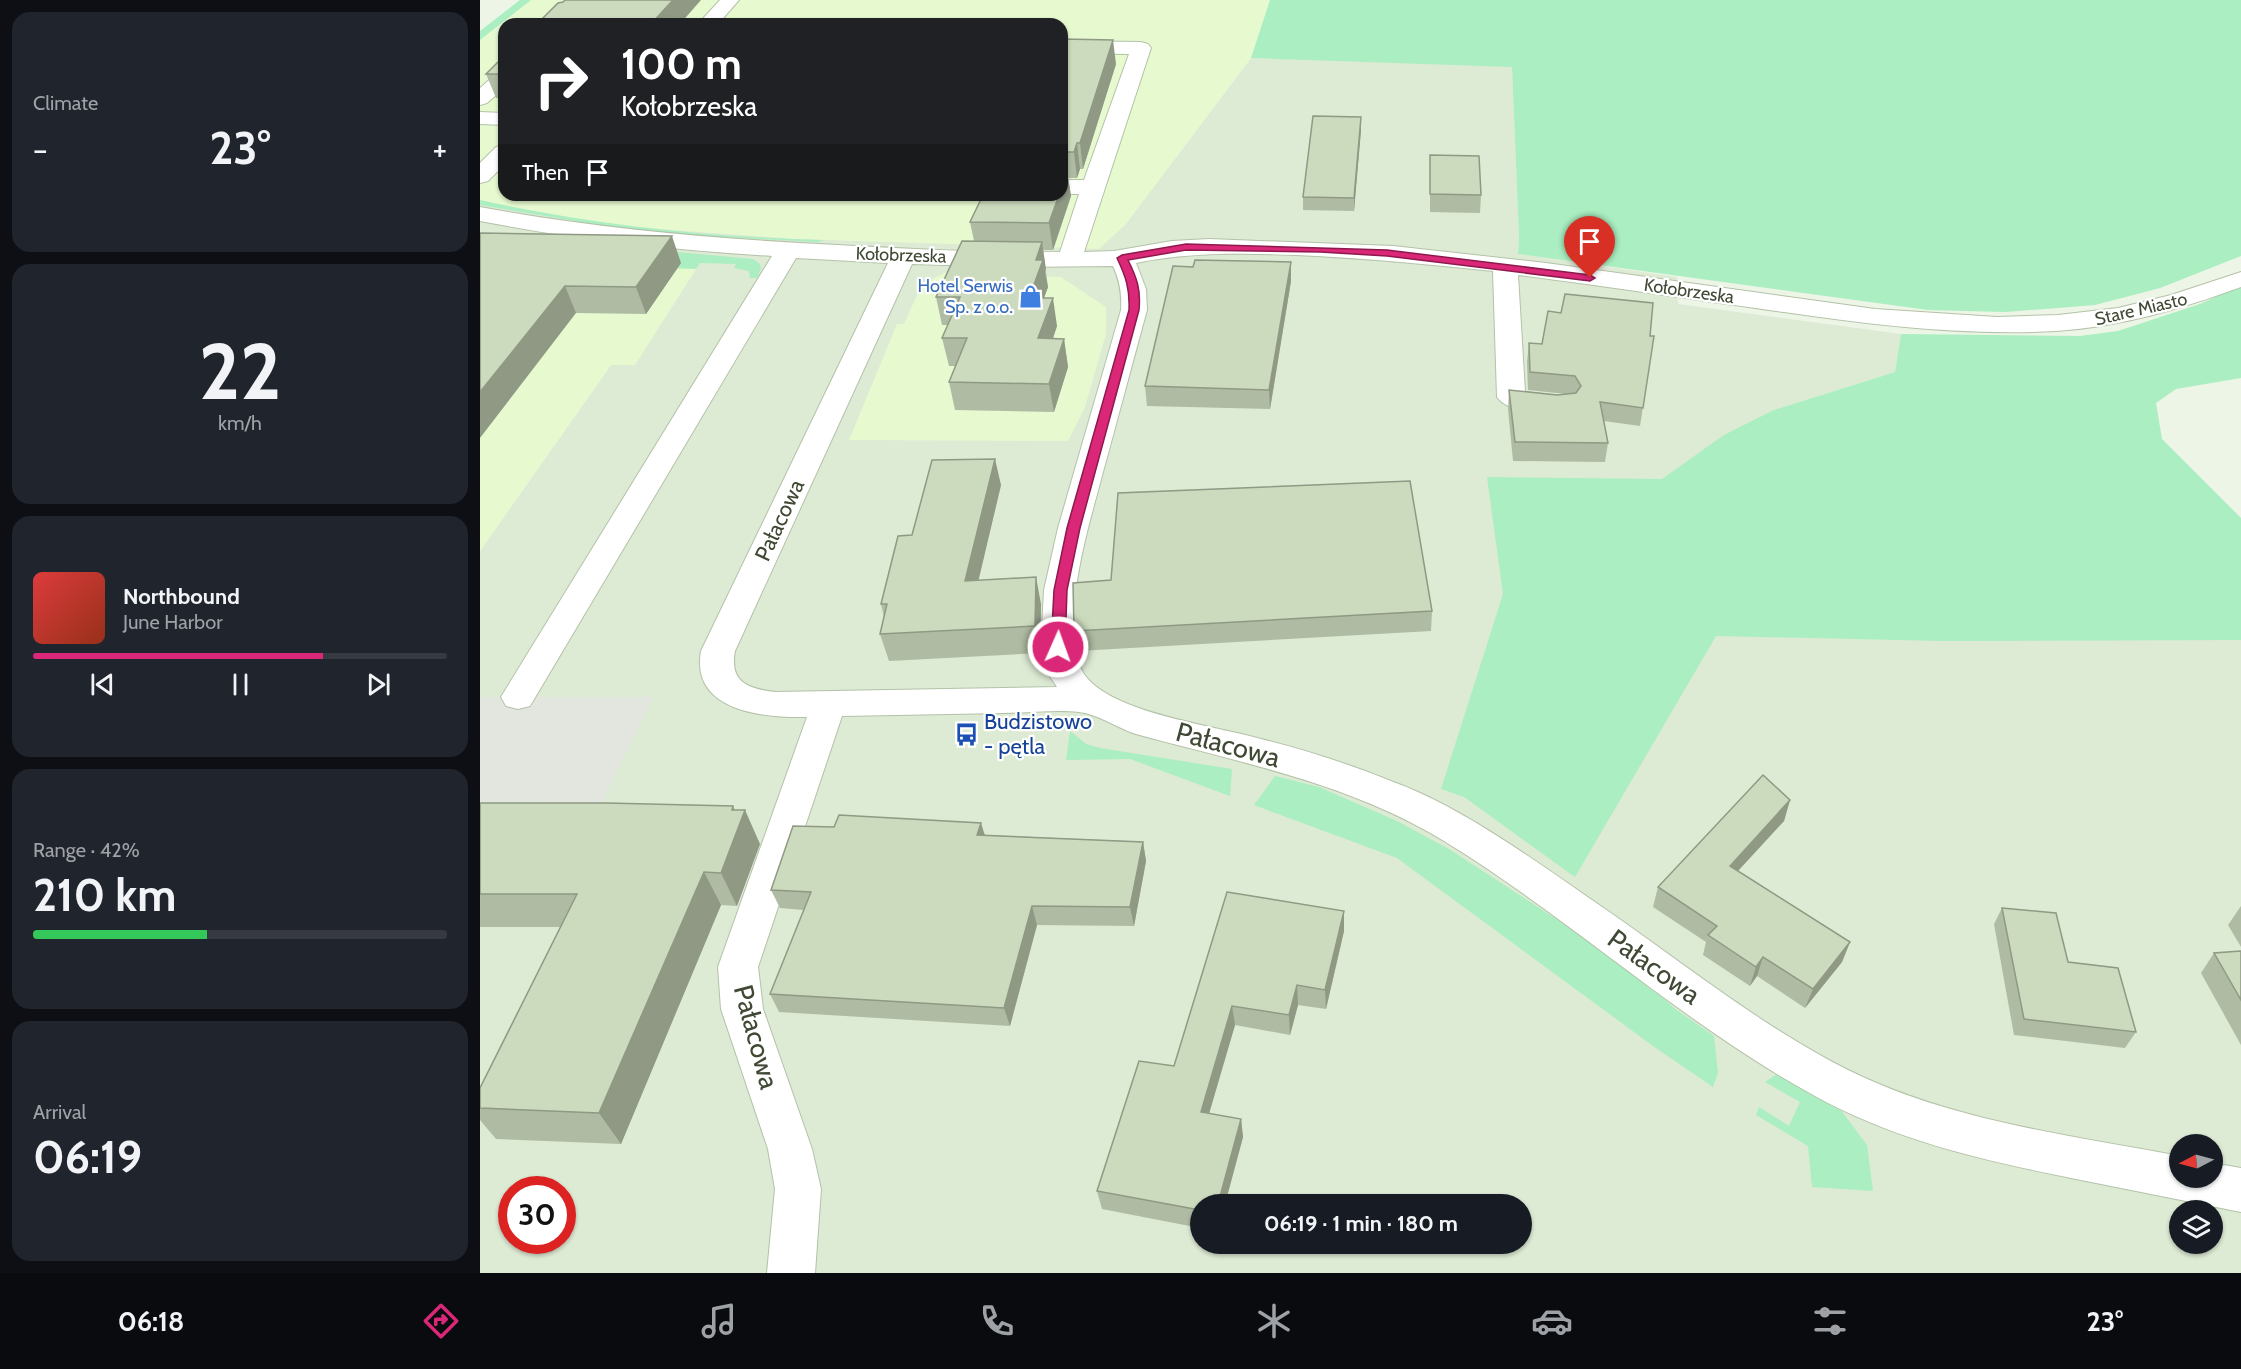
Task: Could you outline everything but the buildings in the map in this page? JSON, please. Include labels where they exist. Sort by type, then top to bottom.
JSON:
[{"type":"street","points":[[714,18],[730,0]]},
{"type":"street","points":[[1068,47],[1141,48],[1070,259]]},
{"type":"street","points":[[480,99],[498,82]]},
{"type":"street","points":[[480,118],[498,119]]},
{"type":"street","points":[[480,176],[498,158]]},
{"type":"street","points":[[1068,187],[1093,187]]},
{"type":"street","name":"Kołobrzeska","points":[[480,214],[569,231],[627,239],[903,256],[1122,258],[1186,247],[1234,246],[1387,253],[1505,266],[1887,318],[1965,324],[2038,325]]},
{"type":"street","points":[[518,697],[788,250]]},
{"type":"street","name":"Pałacowa","points":[[903,256],[718,651],[717,670],[726,688],[743,698],[776,705],[1085,699],[1136,721],[1261,752],[1340,776],[1409,804],[1458,831],[1577,910],[1693,997],[1750,1035],[1831,1083],[1889,1110],[1950,1130],[2007,1144],[2241,1190]]},
{"type":"street","name":"Pałacowa","points":[[1085,699],[1066,675],[1058,647],[1060,590],[1073,528],[1134,310],[1136,291],[1122,258]]},
{"type":"street","points":[[1505,266],[1511,397],[1523,401],[1563,403]]},
{"type":"street","name":"Stare Miasto","points":[[2038,325],[2112,318],[2161,308],[2204,295],[2241,279]]},
{"type":"street","name":"Pałacowa","points":[[791,1273],[798,1189],[790,1149],[742,1009],[738,967],[829,704]]},
{"type":"shaded area","points":[[520,0],[531,0],[508,18],[498,18],[498,26],[480,40],[480,31]]},
{"type":"shaded area","points":[[531,0],[1270,0],[1251,58],[1125,225],[1099,249],[796,239],[629,227],[538,213],[480,200],[480,40],[498,26],[498,201],[1068,201],[1068,18],[508,18]]},
{"type":"shaded area","points":[[1270,0],[2241,0],[2241,256],[2160,288],[2095,305],[2005,312],[1928,310],[1518,254],[1512,67],[1251,58]]},
{"type":"shaded area","points":[[1251,58],[1512,66],[1518,254],[1677,277],[1678,304],[1901,334],[1895,372],[1774,410],[2038,639],[2241,640],[2241,1273],[480,1273],[480,551],[611,365],[687,281],[700,263],[480,234],[480,200],[538,213],[796,239],[1043,246],[1125,225]]},
{"type":"shaded area","points":[[480,200],[608,223],[694,233],[824,240],[818,242],[629,230],[480,205]]},
{"type":"shaded area","points":[[480,234],[700,263],[635,365],[611,365],[480,551]]},
{"type":"shaded area","points":[[600,245],[753,259],[760,264],[761,268],[757,278],[750,278],[749,271],[734,268],[736,264],[700,263],[696,269],[642,267]]},
{"type":"shaded area","name":"Hotel Serwis Sp. z o.o.","points":[[946,272],[1061,277],[1106,307],[1106,334],[1085,407],[1068,441],[849,440],[897,324],[904,324],[922,284]]},
{"type":"shaded area","points":[[2241,285],[2241,378],[2176,389],[2156,403],[2162,439],[2241,518],[2241,640],[1943,641],[1716,636],[1575,877],[1464,797],[1441,789],[1503,594],[1487,477],[1662,479],[1724,435],[1774,410],[1895,372],[1901,334],[2080,336],[2118,331],[2200,304]]},
{"type":"shaded area","points":[[480,697],[653,697],[602,803],[480,802]]},
{"type":"shaded area","points":[[1070,731],[1086,744],[1100,748],[1232,769],[1230,796],[1130,759],[1066,760]]},
{"type":"shaded area","points":[[1275,776],[1319,787],[1397,821],[1449,849],[1567,926],[1714,1036],[1718,1073],[1713,1087],[1653,1046],[1397,858],[1254,805]]},
{"type":"shaded area","points":[[1777,1074],[1840,1109],[1867,1145],[1873,1191],[1812,1187],[1808,1146],[1756,1115],[1759,1107],[1789,1126],[1800,1102],[1765,1082]]},
{"type":"place","name":"Hotel Serwis Sp. z o.o.","points":[[1031,296]]},
{"type":"place","name":"Budzistowo - pętla","points":[[966,734]]},
{"type":"route","points":[[1058,647],[1060,590],[1073,528],[1134,310],[1136,291],[1122,258],[1186,247],[1320,249],[1387,253],[1590,278]]}]
